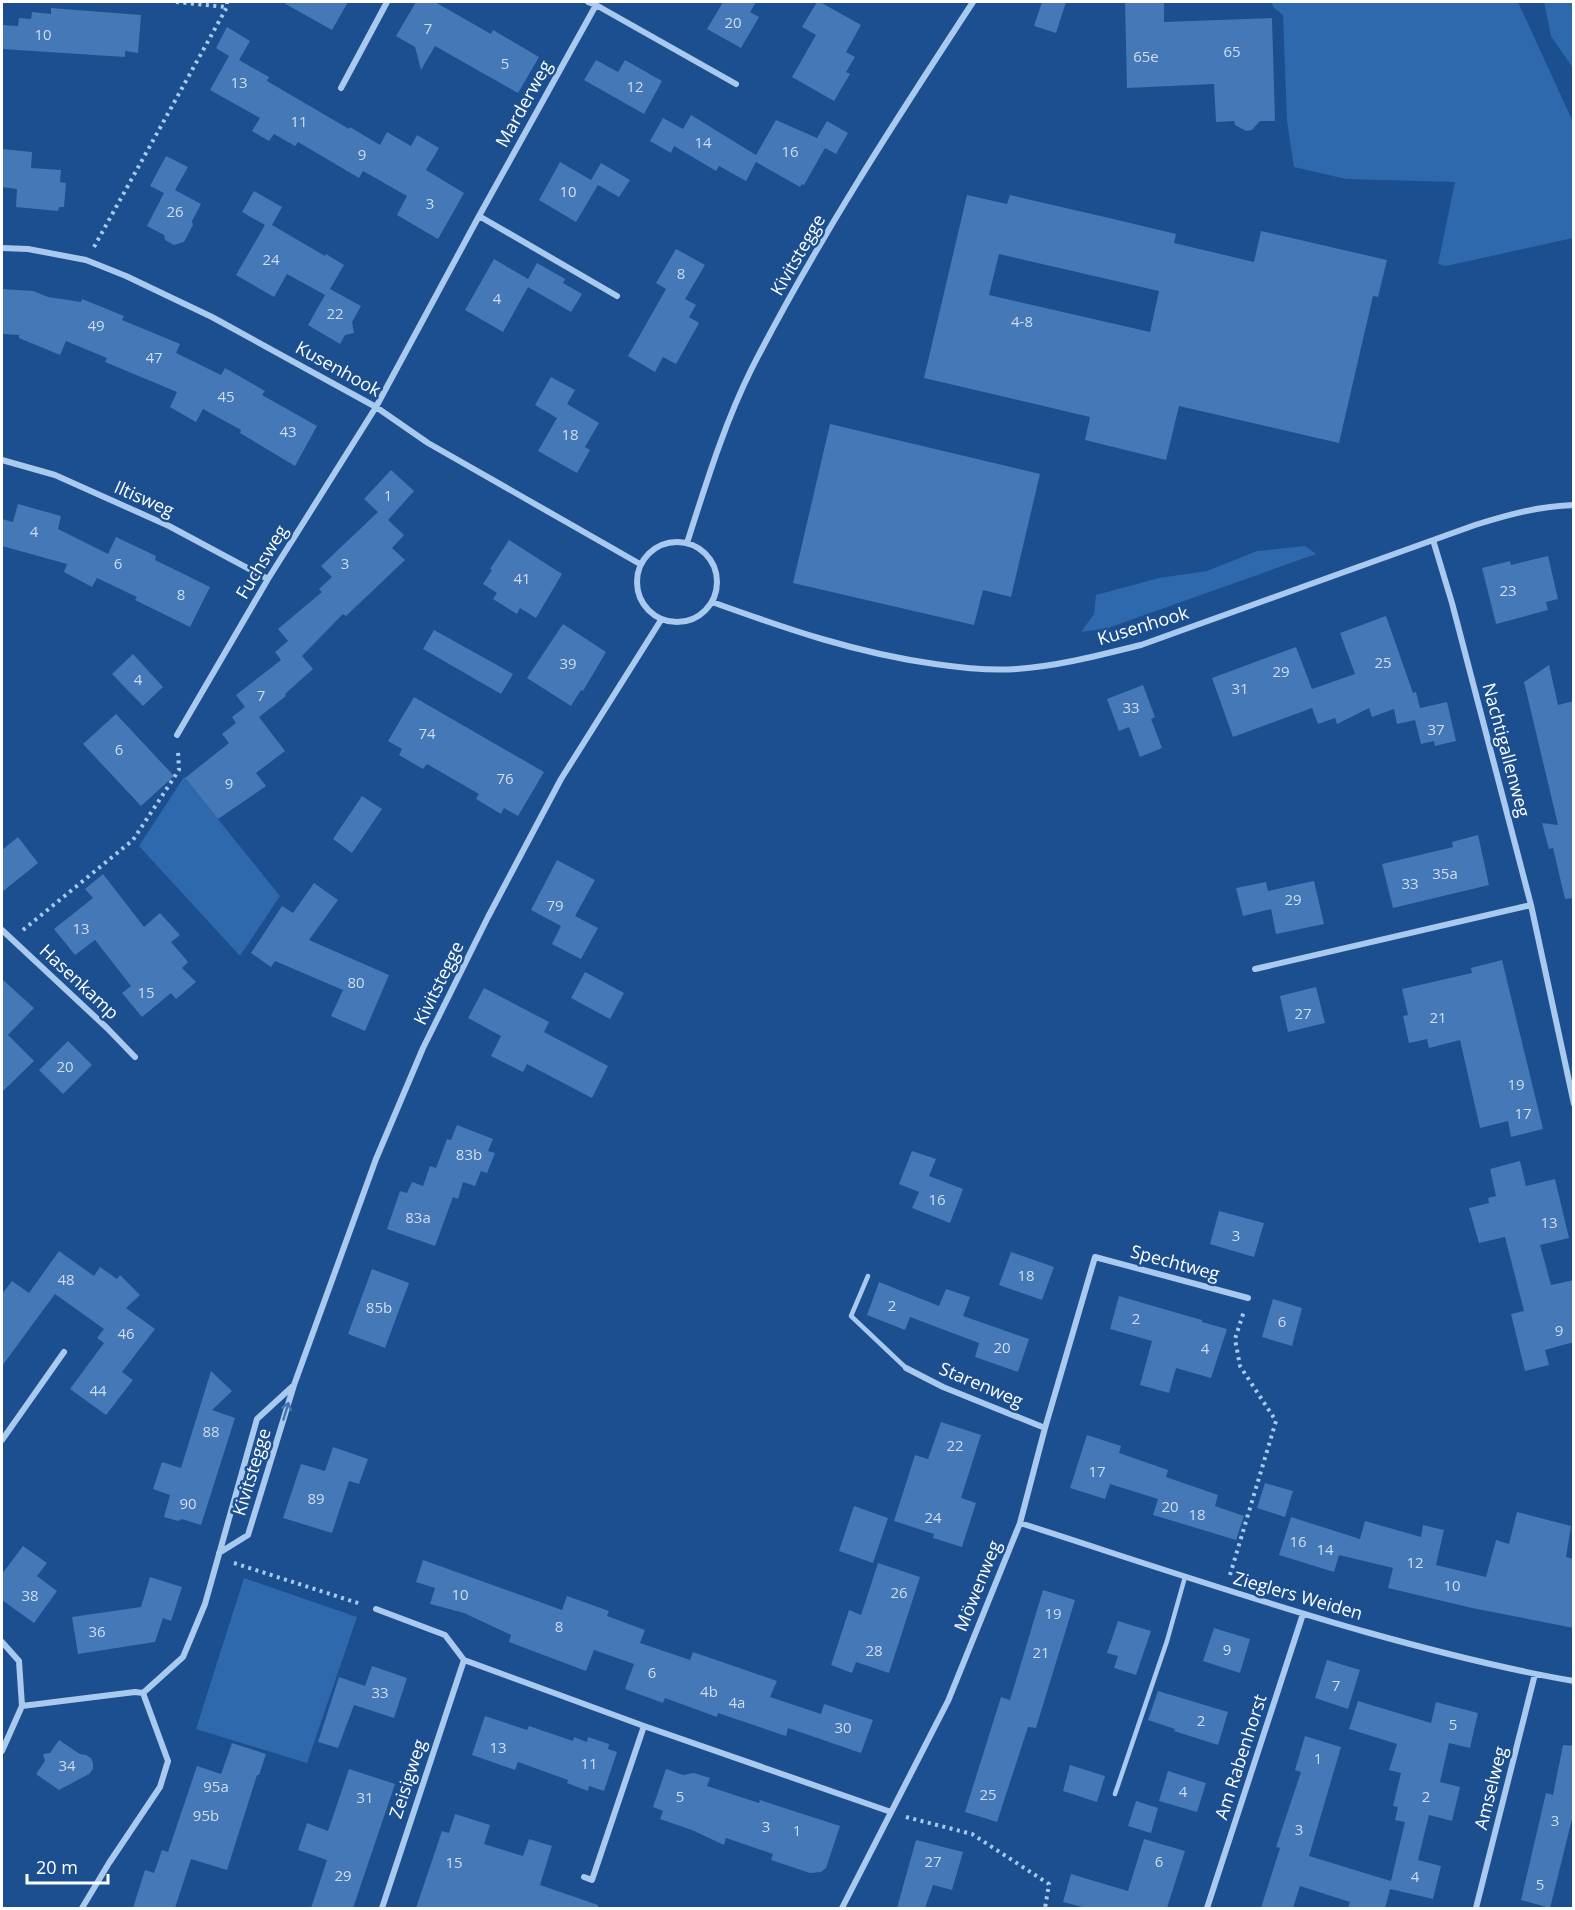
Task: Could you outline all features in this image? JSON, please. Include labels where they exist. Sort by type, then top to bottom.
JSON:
[{"type":"street","points":[[341,88],[387,2]]},
{"type":"street","points":[[588,2],[735,84]]},
{"type":"street","name":"Kivitstegge","points":[[687,543],[712,462],[752,370],[878,146],[973,2]]},
{"type":"street","name":"Marderweg","points":[[376,407],[596,5]]},
{"type":"street","points":[[479,216],[617,296]]},
{"type":"street","name":"Kusenhook","points":[[2,248],[28,249],[86,260],[126,276],[212,317],[376,407],[428,443],[640,564]]},
{"type":"street","name":"Fuchsweg","points":[[177,735],[268,579],[376,407]]},
{"type":"street","name":"Iltisweg","points":[[2,460],[55,475],[169,526],[268,579]]},
{"type":"street","name":"Kusenhook","points":[[712,602],[795,632],[853,649],[912,661],[972,669],[1016,669],[1095,657],[1142,645],[1475,525],[1516,513],[1557,506],[1574,506]]},
{"type":"street","name":"Nachtigallenweg","points":[[1433,540],[1452,603],[1531,904],[1574,1104]]},
{"type":"street","points":[[676,542],[687,543],[699,548],[709,558],[715,570],[716,593],[705,611],[691,620],[678,623],[661,620],[650,613],[640,599],[636,583],[640,564],[646,555],[661,545],[676,542]]},
{"type":"street","name":"Kivitstegge","points":[[218,1555],[248,1536],[294,1384],[376,1159],[423,1048],[488,917],[561,779],[661,620]]},
{"type":"street","points":[[1255,969],[1531,904]]},
{"type":"street","name":"Hasenkamp","points":[[2,930],[135,1057]]},
{"type":"street","name":"Spechtweg","points":[[1095,1257],[1248,1298]]},
{"type":"street","name":"Möwenweg","points":[[842,1908],[948,1701],[1020,1523],[1095,1257]]},
{"type":"street","points":[[2,1440],[64,1353]]},
{"type":"street","name":"Starenweg","points":[[906,1368],[943,1387],[1045,1428]]},
{"type":"street","name":"Kivitstegge","points":[[143,1693],[183,1657],[205,1604],[257,1419],[294,1384]]},
{"type":"street","name":"Zieglers Weiden","points":[[1020,1523],[1303,1614],[1426,1648],[1574,1681]]},
{"type":"street","points":[[376,1609],[445,1635],[464,1660],[644,1726],[891,1812]]},
{"type":"street","name":"Am Rabenhorst","points":[[1207,1908],[1303,1614]]},
{"type":"street","points":[[2,1642],[19,1660],[22,1706],[2,1751]]},
{"type":"street","name":"Zeisigweg","points":[[382,1908],[464,1660]]},
{"type":"street","name":"Amselweg","points":[[1476,1908],[1535,1674]]},
{"type":"street","points":[[22,1706],[135,1692],[143,1693],[168,1761],[160,1787],[108,1863],[82,1908]]},
{"type":"street","points":[[584,1877],[592,1880],[644,1726]]},
{"type":"lane","points":[[868,1276],[851,1316],[906,1368]]},
{"type":"lane","points":[[1115,1794],[1167,1641],[1185,1577]]},
{"type":"path","points":[[86,260],[227,4],[176,2]]},
{"type":"path","points":[[11,940],[133,840],[179,770],[177,735]]},
{"type":"path","points":[[1225,1590],[1276,1421],[1240,1366],[1235,1339],[1248,1298]]},
{"type":"path","points":[[218,1555],[376,1609]]},
{"type":"path","points":[[891,1812],[972,1834],[1049,1884],[1045,1908]]},
{"type":"shaded area","points":[[1271,2],[1518,2],[1573,122],[1573,238],[1446,266],[1438,264],[1455,182],[1346,179],[1294,167],[1287,121],[1283,15],[1273,7]]},
{"type":"shaded area","points":[[1544,2],[1573,2],[1573,68],[1551,36]]},
{"type":"shaded area","points":[[1305,546],[1316,554],[1108,628],[1081,632],[1094,614],[1096,595],[1159,578],[1207,571],[1257,551]]},
{"type":"shaded area","points":[[184,777],[280,896],[240,956],[139,846]]},
{"type":"shaded area","points":[[244,1578],[357,1617],[307,1763],[196,1729]]},
{"type":"building","points":[[282,2],[348,2],[332,30]]},
{"type":"building","points":[[416,2],[435,2],[491,34],[493,30],[539,57],[518,93],[435,46],[421,70],[415,47],[396,36]]},
{"type":"building","points":[[723,2],[756,2],[750,12],[759,17],[741,48],[707,29]]},
{"type":"building","points":[[817,2],[861,25],[846,52],[855,57],[846,72],[850,74],[834,101],[792,77],[816,35],[802,27]]},
{"type":"building","points":[[1042,2],[1066,2],[1056,33],[1034,26]]},
{"type":"building","points":[[1125,2],[1164,2],[1164,22],[1272,18],[1275,121],[1260,121],[1252,130],[1246,131],[1235,125],[1234,121],[1216,122],[1214,84],[1127,88]]},
{"type":"building","points":[[51,8],[141,15],[138,53],[125,51],[125,57],[2,49],[2,25],[18,26],[19,18],[31,19],[32,12],[51,14]]},
{"type":"building","points":[[227,27],[250,41],[239,60],[269,77],[267,81],[349,129],[350,127],[380,145],[387,132],[411,146],[417,135],[439,148],[426,170],[464,193],[438,239],[397,215],[407,196],[363,171],[359,178],[298,142],[295,146],[274,134],[269,141],[252,131],[260,118],[210,90],[229,56],[216,48]]},
{"type":"building","points":[[596,60],[618,72],[625,60],[662,81],[644,114],[584,80]]},
{"type":"building","points":[[691,115],[756,155],[776,120],[817,138],[827,121],[848,133],[836,154],[825,148],[804,185],[800,187],[756,162],[746,181],[719,166],[716,171],[674,146],[671,153],[650,141],[663,118],[683,129]]},
{"type":"building","points":[[2,149],[32,152],[31,168],[61,170],[60,182],[66,183],[64,207],[59,207],[58,211],[16,207],[17,189],[2,187]]},
{"type":"building","points":[[166,156],[188,167],[175,190],[201,204],[184,242],[174,245],[165,240],[164,235],[147,226],[164,193],[150,186]]},
{"type":"building","points":[[560,162],[591,180],[601,163],[630,180],[619,197],[598,185],[576,222],[539,200]]},
{"type":"building","points":[[254,191],[282,207],[272,225],[344,265],[330,289],[361,306],[352,322],[354,333],[345,335],[340,344],[308,325],[325,295],[287,274],[274,297],[236,275],[265,225],[242,212]]},
{"type":"building","points":[[967,195],[1007,204],[1010,195],[1109,218],[1176,234],[1174,243],[1254,262],[1261,231],[1387,260],[1378,297],[1373,296],[1339,443],[1179,406],[1166,460],[1085,440],[1090,417],[924,378]],"holes":[[[999,254],[1159,291],[1150,332],[989,295]]]},
{"type":"building","points":[[676,249],[705,265],[685,299],[696,305],[689,317],[699,323],[676,364],[663,357],[655,372],[628,356],[666,289],[656,283]]},
{"type":"building","points":[[494,259],[528,279],[537,263],[565,279],[563,283],[582,294],[571,312],[528,287],[503,332],[465,310]]},
{"type":"building","points":[[2,289],[33,291],[48,297],[81,302],[82,299],[124,316],[122,320],[180,344],[176,353],[221,375],[225,368],[265,391],[262,395],[317,426],[295,466],[240,433],[241,430],[203,409],[196,422],[170,407],[177,392],[105,362],[107,358],[66,341],[60,355],[19,338],[19,335],[2,334]]},
{"type":"building","points":[[551,377],[575,390],[567,404],[599,423],[585,447],[590,450],[577,473],[538,451],[557,418],[535,405]]},
{"type":"building","points":[[830,424],[1040,474],[1011,597],[983,590],[974,625],[793,583]]},
{"type":"building","points":[[391,470],[414,491],[388,520],[404,535],[392,548],[405,560],[346,616],[343,614],[302,656],[313,669],[285,694],[286,696],[259,717],[285,751],[256,773],[266,786],[218,819],[185,778],[229,743],[222,734],[236,723],[232,717],[245,707],[236,695],[281,660],[275,652],[288,641],[278,629],[322,592],[319,589],[332,577],[321,566],[378,512],[364,499]]},
{"type":"building","points":[[18,504],[61,516],[58,529],[108,554],[116,537],[156,556],[155,560],[210,587],[190,627],[135,600],[137,597],[97,578],[92,587],[64,572],[67,564],[2,546],[2,519],[13,522]]},
{"type":"building","points":[[509,540],[562,574],[536,618],[520,608],[517,614],[493,599],[497,593],[483,584]]},
{"type":"building","points":[[1548,556],[1558,599],[1546,602],[1548,610],[1496,624],[1482,568],[1510,561],[1511,565]]},
{"type":"building","points":[[1386,616],[1420,708],[1447,702],[1456,741],[1435,746],[1434,741],[1421,744],[1415,720],[1397,724],[1394,709],[1372,717],[1369,708],[1337,724],[1335,718],[1318,724],[1312,708],[1233,737],[1212,678],[1296,647],[1312,689],[1355,674],[1340,633]]},
{"type":"building","points":[[563,624],[606,652],[583,691],[581,690],[571,706],[527,678]]},
{"type":"building","points":[[434,630],[513,674],[501,694],[423,649]]},
{"type":"building","points":[[133,654],[163,687],[143,706],[112,674]]},
{"type":"building","points":[[1549,665],[1558,705],[1574,701],[1574,898],[1565,899],[1553,848],[1549,849],[1542,823],[1558,825],[1524,682]]},
{"type":"building","points":[[1143,685],[1155,717],[1151,719],[1162,748],[1140,757],[1129,727],[1119,731],[1107,699]]},
{"type":"building","points":[[414,697],[544,772],[518,816],[504,808],[501,814],[476,799],[479,794],[427,764],[423,769],[399,755],[402,749],[388,741]]},
{"type":"building","points":[[116,714],[174,776],[141,806],[83,744]]},
{"type":"building","points":[[362,796],[382,809],[352,853],[333,839]]},
{"type":"building","points":[[1478,835],[1489,885],[1393,908],[1382,864],[1453,847],[1452,842]]},
{"type":"building","points":[[18,837],[38,863],[2,892],[2,850]]},
{"type":"building","points":[[557,860],[595,880],[575,916],[598,928],[581,959],[552,944],[561,926],[531,910]]},
{"type":"building","points":[[103,874],[144,927],[160,913],[180,935],[171,942],[188,962],[182,968],[196,982],[176,999],[171,993],[142,1017],[122,993],[131,986],[95,940],[75,955],[54,929],[93,898],[85,889]]},
{"type":"building","points":[[1314,881],[1324,924],[1276,934],[1271,909],[1243,916],[1236,888],[1266,882],[1268,891]]},
{"type":"building","points":[[314,883],[338,900],[309,940],[389,975],[365,1031],[331,1016],[343,990],[275,961],[271,967],[251,953],[282,906],[293,913]]},
{"type":"building","points":[[1502,960],[1543,1129],[1511,1137],[1508,1121],[1480,1128],[1460,1040],[1429,1048],[1427,1039],[1409,1043],[1403,1016],[1408,1015],[1402,989],[1472,973],[1471,968]]},
{"type":"building","points":[[585,972],[624,993],[610,1019],[571,998]]},
{"type":"building","points":[[2,979],[34,1008],[8,1035],[34,1061],[2,1092]]},
{"type":"building","points":[[1316,987],[1325,1023],[1288,1032],[1280,996]]},
{"type":"building","points":[[484,988],[549,1022],[544,1032],[608,1066],[592,1098],[527,1064],[523,1072],[491,1056],[501,1036],[468,1018]]},
{"type":"building","points":[[68,1041],[92,1065],[63,1094],[39,1070]]},
{"type":"building","points":[[457,1125],[493,1139],[488,1151],[495,1153],[487,1173],[481,1171],[475,1186],[463,1182],[458,1199],[453,1197],[435,1246],[387,1229],[400,1191],[407,1193],[412,1182],[423,1186],[430,1166],[436,1168],[447,1139],[451,1140]]},
{"type":"building","points":[[912,1151],[936,1159],[929,1176],[963,1189],[950,1223],[912,1208],[919,1192],[899,1184]]},
{"type":"building","points":[[1520,1161],[1526,1186],[1555,1179],[1569,1238],[1540,1245],[1551,1285],[1574,1280],[1574,1342],[1545,1350],[1549,1365],[1525,1371],[1511,1314],[1524,1311],[1505,1237],[1479,1243],[1469,1208],[1489,1203],[1488,1198],[1496,1196],[1490,1169]]},
{"type":"building","points":[[1219,1211],[1264,1223],[1254,1257],[1210,1244]]},
{"type":"building","points":[[59,1251],[94,1276],[100,1267],[117,1279],[120,1275],[140,1295],[126,1308],[155,1329],[122,1372],[133,1380],[106,1415],[70,1389],[104,1343],[97,1338],[104,1329],[55,1294],[2,1366],[2,1294],[12,1281],[29,1293]]},
{"type":"building","points":[[1011,1252],[1054,1267],[1042,1300],[999,1285]]},
{"type":"building","points":[[372,1269],[409,1283],[385,1348],[348,1334]]},
{"type":"building","points":[[879,1282],[939,1306],[946,1289],[970,1297],[963,1316],[1029,1339],[1018,1372],[975,1357],[979,1343],[910,1317],[905,1330],[867,1315]]},
{"type":"building","points":[[1119,1296],[1227,1329],[1211,1378],[1176,1368],[1169,1393],[1140,1385],[1152,1341],[1110,1329]]},
{"type":"building","points":[[1273,1299],[1302,1308],[1292,1346],[1262,1337]]},
{"type":"building","points":[[211,1371],[232,1391],[212,1410],[235,1418],[201,1525],[182,1519],[178,1521],[164,1517],[170,1495],[153,1489],[162,1462],[181,1468]]},
{"type":"building","points":[[941,1422],[981,1435],[961,1498],[976,1503],[962,1547],[933,1538],[934,1534],[894,1521],[915,1455],[928,1459]]},
{"type":"building","points":[[1087,1435],[1121,1446],[1119,1453],[1168,1470],[1166,1477],[1218,1495],[1215,1506],[1244,1516],[1236,1540],[1153,1515],[1158,1499],[1110,1484],[1105,1499],[1070,1488]]},
{"type":"building","points":[[333,1447],[368,1459],[359,1484],[349,1481],[332,1533],[283,1518],[301,1464],[325,1471]]},
{"type":"building","points":[[1265,1483],[1293,1491],[1285,1517],[1257,1508]]},
{"type":"building","points":[[854,1506],[888,1518],[873,1563],[839,1551]]},
{"type":"building","points":[[1517,1512],[1571,1526],[1566,1557],[1574,1559],[1574,1628],[1472,1608],[1388,1588],[1393,1568],[1339,1555],[1334,1572],[1279,1555],[1291,1517],[1360,1539],[1365,1521],[1421,1537],[1423,1525],[1444,1530],[1436,1565],[1486,1577],[1496,1540],[1509,1544]]},
{"type":"building","points":[[23,1546],[47,1563],[37,1576],[57,1591],[34,1623],[2,1600],[2,1574]]},
{"type":"building","points":[[423,1560],[562,1610],[567,1596],[609,1611],[607,1616],[645,1630],[640,1643],[690,1660],[693,1652],[777,1681],[770,1697],[821,1714],[824,1704],[873,1720],[861,1753],[788,1728],[786,1736],[718,1713],[717,1717],[665,1698],[663,1703],[625,1689],[634,1664],[594,1650],[586,1671],[509,1642],[511,1635],[464,1613],[430,1604],[435,1588],[416,1582]]},
{"type":"building","points":[[878,1563],[920,1577],[889,1673],[856,1662],[852,1673],[831,1665],[849,1610],[861,1615]]},
{"type":"building","points":[[150,1577],[182,1587],[171,1621],[163,1618],[155,1642],[78,1654],[72,1617],[141,1607]]},
{"type":"building","points":[[1043,1590],[1075,1600],[1036,1728],[1028,1727],[997,1822],[965,1812],[1001,1697],[1010,1700]]},
{"type":"building","points":[[1118,1621],[1151,1631],[1136,1675],[1114,1668],[1118,1656],[1107,1653]]},
{"type":"building","points":[[1214,1628],[1250,1639],[1240,1673],[1203,1661]]},
{"type":"building","points":[[1327,1660],[1360,1670],[1348,1709],[1315,1698]]},
{"type":"building","points":[[372,1666],[407,1678],[394,1718],[354,1705],[338,1748],[318,1742],[339,1677],[365,1686]]},
{"type":"building","points":[[1158,1691],[1228,1712],[1218,1745],[1148,1720]]},
{"type":"building","points":[[1358,1701],[1431,1723],[1436,1702],[1478,1713],[1470,1748],[1449,1743],[1440,1782],[1460,1787],[1452,1821],[1429,1815],[1418,1860],[1441,1866],[1433,1899],[1390,1889],[1385,1908],[1348,1908],[1350,1902],[1300,1886],[1293,1908],[1261,1908],[1280,1848],[1276,1847],[1301,1772],[1295,1770],[1305,1736],[1341,1747],[1309,1856],[1391,1881],[1405,1822],[1395,1820],[1398,1807],[1393,1806],[1401,1773],[1389,1770],[1397,1744],[1349,1729]]},
{"type":"building","points":[[485,1716],[527,1730],[529,1726],[573,1741],[574,1737],[587,1742],[588,1737],[609,1744],[608,1749],[617,1752],[604,1791],[589,1786],[588,1791],[567,1783],[568,1780],[518,1762],[515,1770],[472,1755]]},
{"type":"building","points":[[59,1740],[80,1754],[91,1758],[93,1769],[89,1774],[59,1790],[36,1774],[45,1761],[43,1754],[50,1753]]},
{"type":"building","points":[[232,1743],[266,1754],[259,1775],[257,1775],[227,1870],[191,1859],[175,1908],[133,1908],[145,1870],[154,1873],[162,1850],[168,1852],[197,1766],[221,1774]]},
{"type":"building","points":[[1563,1745],[1574,1746],[1574,1811],[1550,1908],[1521,1900],[1546,1793],[1553,1795]]},
{"type":"building","points":[[1070,1765],[1105,1776],[1097,1802],[1063,1791]]},
{"type":"building","points":[[349,1769],[395,1784],[353,1908],[311,1908],[327,1860],[298,1850],[307,1823],[328,1831]]},
{"type":"building","points":[[666,1769],[683,1775],[694,1773],[710,1778],[707,1786],[759,1803],[760,1800],[840,1826],[826,1868],[821,1872],[810,1873],[771,1860],[773,1854],[726,1838],[724,1845],[692,1830],[660,1819],[663,1811],[653,1807]]},
{"type":"building","points":[[1168,1771],[1206,1783],[1197,1812],[1159,1801]]},
{"type":"building","points":[[1136,1801],[1158,1808],[1151,1833],[1128,1826]]},
{"type":"building","points":[[455,1814],[490,1825],[484,1844],[523,1856],[529,1839],[552,1846],[540,1885],[598,1905],[598,1908],[416,1908],[442,1831],[449,1833]]},
{"type":"building","points":[[1144,1839],[1185,1851],[1167,1908],[1086,1908],[1063,1902],[1071,1874],[1128,1891]]},
{"type":"building","points":[[916,1840],[963,1852],[952,1890],[933,1885],[925,1908],[897,1908]]}]
